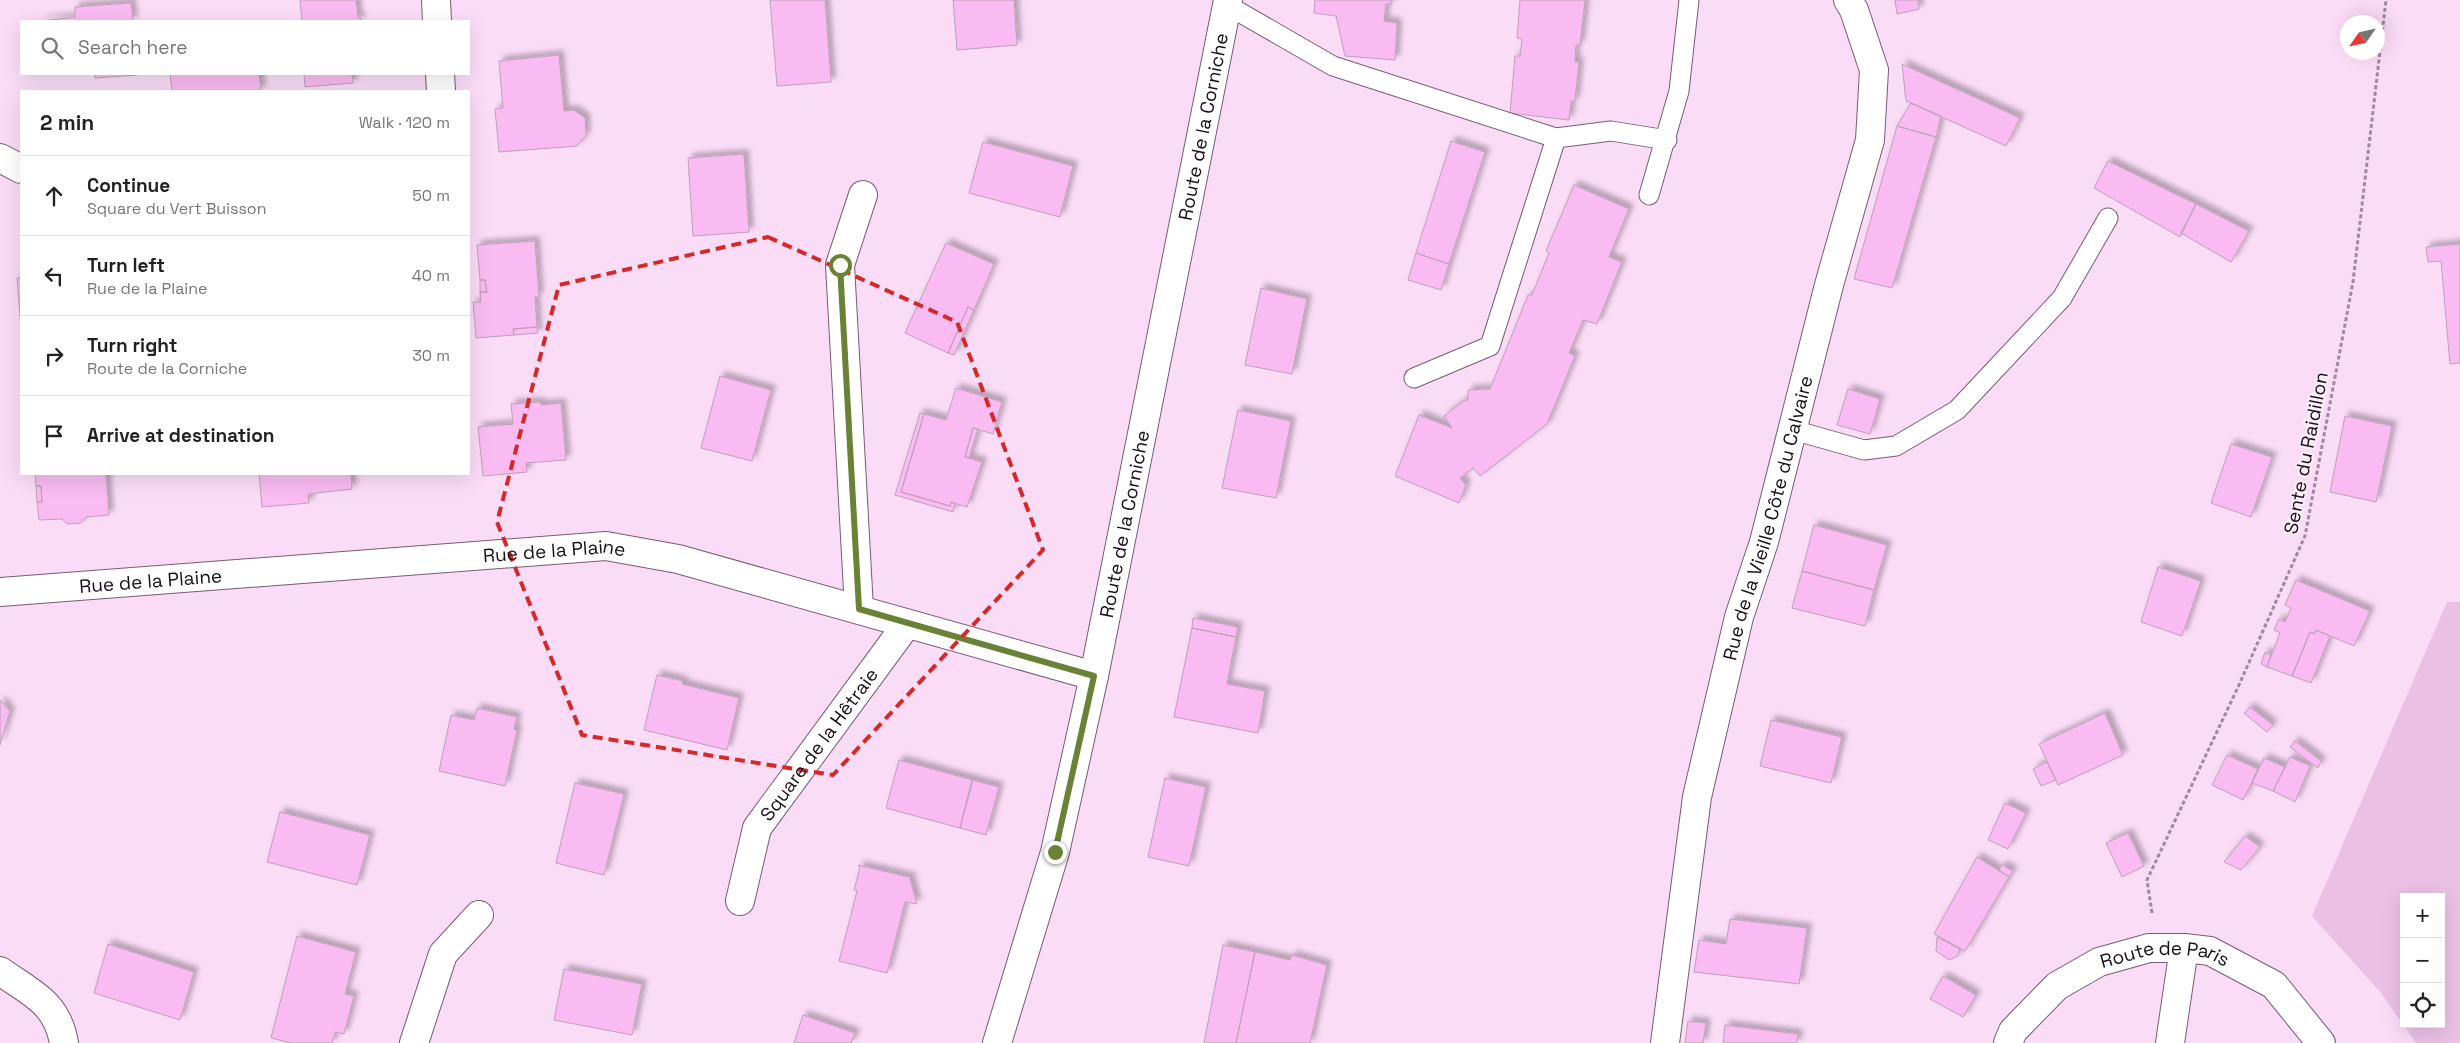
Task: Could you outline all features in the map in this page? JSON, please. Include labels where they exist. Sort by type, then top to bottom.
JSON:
[{"type":"street","points":[[436,0],[437,20]]},
{"type":"street","name":"Rue de la Vieille Côte du Calvaire","points":[[1665,1043],[1697,797],[1739,617],[1764,542],[1829,285],[1870,140],[1874,70],[1854,10],[1848,0]]},
{"type":"street","name":"Route de la Corniche","points":[[997,1043],[1055,852],[1094,676],[1227,2]]},
{"type":"street","points":[[440,75],[441,90]]},
{"type":"street","points":[[0,158],[20,168]]},
{"type":"street","points":[[859,609],[840,265],[863,195]]},
{"type":"street","name":"Rue de la Plaine","points":[[0,592],[606,546],[678,559],[1094,676]]},
{"type":"street","name":"Square de la Hêtraie","points":[[740,901],[757,828],[907,624]]},
{"type":"street","points":[[414,1043],[443,954],[479,915]]},
{"type":"street","name":"Route de Paris","points":[[2008,1043],[2014,1031],[2056,986],[2099,962],[2149,948],[2184,948],[2210,951],[2274,985],[2321,1043]]},
{"type":"street","points":[[2170,1043],[2184,948]]},
{"type":"street","points":[[0,971],[49,1006],[61,1028],[64,1043]]},
{"type":"lane","points":[[1649,195],[1667,140],[1679,91],[1689,0]]},
{"type":"lane","points":[[1227,2],[1333,66],[1556,138],[1611,131],[1667,140]]},
{"type":"lane","points":[[1414,378],[1490,346],[1556,138]]},
{"type":"lane","points":[[1793,430],[1864,450],[1896,446],[1957,410],[2062,298],[2108,218]]},
{"type":"path","name":"Sente du Raidillon","points":[[2147,880],[2239,685],[2305,536],[2354,282],[2386,0]]},
{"type":"highlighted area","points":[[768,237],[957,322],[1043,550],[833,775],[582,735],[497,522],[559,285]]},
{"type":"shaded area","points":[[2447,602],[2460,602],[2460,1043],[2416,1043],[2406,1028],[2445,1028],[2445,893],[2400,893],[2400,1020],[2381,993],[2312,916]]},
{"type":"building","points":[[300,0],[356,0],[358,18],[361,18],[361,20],[302,20]]},
{"type":"building","points":[[770,0],[825,0],[831,82],[777,86]]},
{"type":"building","points":[[953,0],[1014,0],[1017,45],[957,50]]},
{"type":"building","points":[[1315,0],[1391,0],[1391,4],[1386,4],[1384,21],[1397,23],[1395,60],[1345,56],[1336,16],[1314,13]]},
{"type":"building","points":[[1520,0],[1585,0],[1580,45],[1576,45],[1575,62],[1579,62],[1575,101],[1571,101],[1569,120],[1510,113],[1515,56],[1520,56],[1522,39],[1517,38]]},
{"type":"building","points":[[1895,0],[1918,0],[1919,9],[1897,14]]},
{"type":"building","points":[[131,3],[133,20],[50,20],[75,17],[75,7]]},
{"type":"building","points":[[559,55],[564,111],[574,110],[585,118],[586,135],[577,146],[499,152],[495,109],[503,108],[499,61]]},
{"type":"building","points":[[1902,64],[2020,118],[2006,146],[1906,101]]},
{"type":"building","points":[[95,75],[137,75],[95,78]]},
{"type":"building","points":[[170,75],[259,75],[261,90],[172,90]]},
{"type":"building","points":[[304,75],[352,75],[353,83],[305,87]]},
{"type":"building","points":[[1911,103],[1941,116],[1936,137],[1897,126]]},
{"type":"building","points":[[1897,126],[1936,137],[1892,288],[1854,279]]},
{"type":"building","points":[[1451,141],[1485,152],[1449,264],[1416,253]]},
{"type":"building","points":[[983,142],[1073,166],[1060,217],[969,193]]},
{"type":"building","points":[[744,154],[749,232],[693,236],[688,158]]},
{"type":"building","points":[[2108,161],[2196,204],[2180,237],[2094,188]]},
{"type":"building","points":[[1574,185],[1629,209],[1609,257],[1622,262],[1597,324],[1583,320],[1569,353],[1575,356],[1547,424],[1480,476],[1473,468],[1460,478],[1466,485],[1459,503],[1395,476],[1419,415],[1452,428],[1444,416],[1465,400],[1468,400],[1468,390],[1490,389],[1528,295],[1532,295],[1549,253],[1546,251]]},
{"type":"building","points":[[2196,204],[2249,231],[2231,262],[2181,233]]},
{"type":"building","points":[[535,241],[539,297],[535,297],[537,327],[513,329],[514,335],[476,338],[473,302],[481,302],[480,292],[487,292],[485,280],[480,280],[477,245]]},
{"type":"building","points":[[946,243],[994,264],[974,310],[968,307],[948,353],[905,333]]},
{"type":"building","points":[[2460,244],[2460,363],[2450,364],[2441,261],[2428,262],[2426,247]]},
{"type":"building","points":[[1416,253],[1449,264],[1441,290],[1408,280]]},
{"type":"building","points":[[17,278],[20,278],[20,316]]},
{"type":"building","points":[[480,280],[485,280],[487,292],[480,292]]},
{"type":"building","points":[[1261,288],[1307,299],[1292,374],[1245,365]]},
{"type":"building","points":[[968,307],[974,310],[954,355],[948,353]]},
{"type":"building","points":[[537,327],[538,333],[514,335],[513,329]]},
{"type":"building","points":[[720,376],[771,390],[752,461],[701,448]]},
{"type":"building","points":[[956,388],[1002,402],[993,434],[973,428],[965,457],[982,462],[967,507],[951,502],[950,506],[901,492],[924,414],[946,420]]},
{"type":"building","points":[[1848,389],[1880,399],[1870,434],[1837,425]]},
{"type":"building","points":[[540,402],[541,405],[561,403],[566,460],[526,463],[527,472],[483,476],[478,427],[513,424],[511,404]]},
{"type":"building","points":[[1238,410],[1291,421],[1276,498],[1222,488]]},
{"type":"building","points":[[920,413],[924,414],[901,492],[950,506],[951,502],[955,504],[953,512],[895,495]]},
{"type":"building","points":[[2345,416],[2392,426],[2376,502],[2330,492]]},
{"type":"building","points":[[973,428],[978,429],[969,458],[965,457]]},
{"type":"building","points":[[2231,444],[2272,457],[2251,517],[2211,503]]},
{"type":"building","points":[[35,475],[106,475],[109,515],[86,517],[81,523],[67,524],[62,519],[39,520],[37,502],[42,502],[41,486],[36,486]]},
{"type":"building","points":[[259,475],[351,475],[352,489],[308,494],[309,503],[262,507]]},
{"type":"building","points":[[36,486],[41,486],[42,502],[37,502]]},
{"type":"building","points":[[1814,525],[1887,545],[1874,590],[1802,571]]},
{"type":"building","points":[[2158,567],[2201,581],[2182,636],[2141,622]]},
{"type":"building","points":[[1802,571],[1874,590],[1865,626],[1792,608]]},
{"type":"building","points":[[2296,580],[2370,611],[2354,646],[2316,630],[2314,634],[2310,632],[2292,676],[2267,667],[2280,633],[2274,630],[2279,619],[2285,622],[2291,608],[2285,605]]},
{"type":"building","points":[[1193,618],[1238,627],[1236,637],[1192,628]]},
{"type":"building","points":[[1192,628],[1236,637],[1227,684],[1265,691],[1258,733],[1174,717]]},
{"type":"building","points":[[2316,630],[2330,636],[2311,683],[2292,676],[2310,632],[2314,634]]},
{"type":"building","points":[[2265,652],[2271,655],[2267,667],[2261,664]]},
{"type":"building","points":[[657,675],[683,681],[682,684],[739,698],[727,750],[644,730]]},
{"type":"building","points":[[0,700],[10,711],[0,745]]},
{"type":"building","points":[[2250,707],[2273,725],[2267,732],[2244,713]]},
{"type":"building","points":[[477,708],[517,717],[514,729],[517,730],[505,786],[439,771],[451,715],[474,720]]},
{"type":"building","points":[[2105,713],[2123,755],[2058,785],[2039,744]]},
{"type":"building","points":[[1771,720],[1842,737],[1831,783],[1760,766]]},
{"type":"building","points":[[2295,741],[2321,761],[2318,768],[2290,747]]},
{"type":"building","points":[[2227,755],[2258,769],[2243,800],[2212,785]]},
{"type":"building","points":[[2290,757],[2310,766],[2295,802],[2273,791]]},
{"type":"building","points":[[2264,758],[2285,767],[2273,791],[2252,783]]},
{"type":"building","points":[[899,760],[973,780],[960,828],[886,808]]},
{"type":"building","points":[[2047,762],[2056,780],[2041,786],[2033,769]]},
{"type":"building","points":[[1165,778],[1206,787],[1189,866],[1148,857]]},
{"type":"building","points":[[972,780],[999,787],[986,835],[960,828]]},
{"type":"building","points":[[575,783],[624,794],[604,875],[556,863]]},
{"type":"building","points":[[2005,803],[2026,813],[2008,849],[1988,840]]},
{"type":"building","points":[[280,812],[370,835],[357,885],[267,862]]},
{"type":"building","points":[[2128,833],[2144,866],[2122,877],[2106,843]]},
{"type":"building","points":[[2245,836],[2260,847],[2241,870],[2224,862]]},
{"type":"building","points":[[1977,857],[2009,877],[1965,951],[1934,934]]},
{"type":"building","points":[[858,865],[913,878],[910,879],[917,904],[905,902],[887,973],[839,961],[857,891],[854,890],[860,867]]},
{"type":"building","points":[[2002,865],[2013,871],[2009,877],[1999,870]]},
{"type":"building","points":[[1730,919],[1807,928],[1799,984],[1694,972],[1699,940],[1726,944]]},
{"type":"building","points":[[297,936],[356,952],[345,994],[354,996],[344,1034],[335,1032],[332,1043],[291,1043],[271,1038]]},
{"type":"building","points":[[1937,937],[1960,949],[1958,956],[1949,960],[1936,951]]},
{"type":"building","points":[[108,944],[194,972],[180,1020],[94,993]]},
{"type":"building","points":[[1223,945],[1255,952],[1236,1043],[1204,1043]]},
{"type":"building","points":[[1255,952],[1290,960],[1292,955],[1327,965],[1310,1043],[1236,1043]]},
{"type":"building","points":[[564,969],[642,984],[632,1035],[554,1020]]},
{"type":"building","points":[[1943,976],[1976,995],[1963,1017],[1930,999]]},
{"type":"building","points":[[803,1015],[855,1033],[851,1043],[794,1043]]},
{"type":"building","points":[[1688,1021],[1706,1023],[1703,1043],[1685,1043]]},
{"type":"building","points":[[1725,1025],[1798,1034],[1797,1043],[1723,1043]]},
{"type":"route","points":[[840,265],[859,609],[1094,676],[1055,852]]}]
